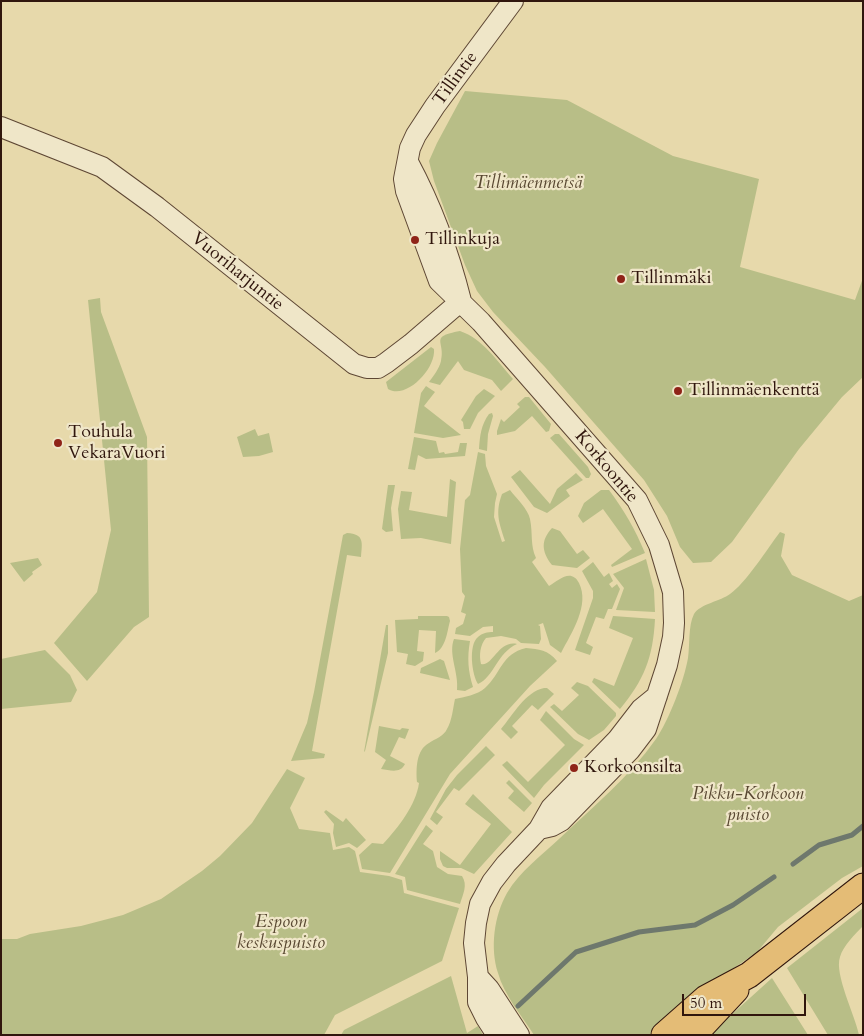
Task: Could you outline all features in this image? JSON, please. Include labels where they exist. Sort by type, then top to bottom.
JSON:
[{"type":"main road","points":[[694,1035],[749,975],[863,886]]},
{"type":"main road","points":[[664,1035],[706,998],[749,975]]},
{"type":"street","name":"Tillintie","points":[[461,301],[454,274],[425,195],[408,162],[410,148],[435,106],[513,1]]},
{"type":"street","name":"Vuoriharjuntie","points":[[1,127],[102,167],[157,207],[354,364],[368,368],[378,368],[386,364],[461,301]]},
{"type":"street","name":"Korkoontie","points":[[461,301],[637,500],[662,553],[673,592],[674,623],[667,665],[657,696],[641,709],[617,740],[551,808],[539,829],[492,882],[480,904],[474,943],[478,977],[478,1002],[497,1035]]},
{"type":"street","points":[[478,977],[519,1035]]},
{"type":"green space","name":"Tillimäenmetsä","points":[[465,91],[567,100],[673,156],[759,179],[740,267],[855,300],[863,278],[863,377],[842,397],[799,449],[732,542],[711,562],[693,563],[680,547],[667,516],[644,480],[545,367],[493,312],[477,291],[465,265],[434,181],[429,161]]},
{"type":"green space","points":[[100,298],[101,312],[147,437],[149,617],[134,627],[87,681],[54,643],[97,592],[111,530],[88,300]]},
{"type":"green space","points":[[460,331],[483,345],[513,379],[501,391],[492,380],[464,370],[458,361],[440,385],[429,382],[441,361],[441,338],[444,335]]},
{"type":"green space","points":[[431,347],[434,349],[430,365],[418,381],[403,390],[395,391],[388,389],[386,382]]},
{"type":"green space","points":[[426,386],[435,392],[424,406],[461,435],[443,438],[414,433],[421,393]]},
{"type":"green space","points":[[484,389],[495,396],[478,413],[470,429],[464,429],[461,420],[476,396]]},
{"type":"green space","points":[[525,397],[529,397],[551,424],[549,431],[546,432],[532,416],[515,431],[497,435],[501,419],[504,422],[520,407],[517,404]]},
{"type":"green space","points":[[492,413],[487,451],[479,449],[481,430],[489,414]]},
{"type":"green space","points":[[255,429],[258,436],[269,433],[273,452],[259,456],[243,457],[237,437]]},
{"type":"green space","points":[[555,434],[559,434],[588,467],[591,474],[589,478],[586,478],[550,438]]},
{"type":"green space","points":[[414,437],[436,441],[439,453],[444,452],[445,454],[458,452],[460,443],[467,443],[465,456],[426,459],[418,455],[415,470],[408,469]]},
{"type":"green space","points":[[478,452],[485,454],[486,466],[497,494],[494,517],[502,542],[505,541],[498,512],[502,494],[510,490],[529,515],[536,558],[532,562],[549,586],[561,578],[572,576],[576,579],[582,591],[582,600],[578,618],[561,653],[550,645],[543,623],[538,625],[540,626],[541,639],[539,644],[521,643],[516,639],[501,636],[486,638],[480,650],[481,664],[489,662],[505,646],[517,644],[505,653],[488,676],[478,684],[473,667],[473,646],[480,636],[493,632],[493,626],[483,627],[470,636],[455,634],[456,628],[463,624],[466,614],[461,612],[465,596],[462,592],[460,549],[465,500],[470,495]]},
{"type":"green space","points":[[520,470],[550,504],[557,489],[576,473],[583,480],[566,490],[570,496],[547,513],[534,507],[511,477]]},
{"type":"green space","points":[[450,479],[456,482],[451,544],[421,538],[401,539],[398,509],[401,491],[412,492],[409,510],[447,517]]},
{"type":"green space","points":[[388,485],[395,485],[391,508],[393,531],[386,532],[382,529]]},
{"type":"green space","points":[[601,490],[609,490],[614,497],[633,528],[645,553],[612,567],[611,565],[632,549],[603,509],[583,523],[578,516],[584,503]]},
{"type":"green space","points":[[552,528],[560,531],[577,554],[583,550],[590,558],[577,568],[552,565],[544,550],[544,541]]},
{"type":"green space","name":"Pikku-Korkoon puisto","points":[[780,532],[785,534],[781,556],[792,575],[849,601],[863,595],[863,866],[842,878],[778,927],[757,952],[682,1004],[649,1035],[534,1035],[504,989],[494,953],[496,922],[507,893],[524,871],[610,791],[656,739],[671,711],[683,678],[688,658],[690,630],[694,614],[701,608],[736,589]]},
{"type":"green space","points":[[347,533],[360,537],[362,544],[361,557],[347,555],[312,751],[325,754],[324,758],[291,761],[307,723],[343,535]]},
{"type":"green space","points":[[38,558],[42,565],[32,572],[33,574],[24,582],[10,563]]},
{"type":"green space","points":[[646,559],[654,590],[655,612],[616,610],[624,588],[613,574]]},
{"type":"green space","points":[[593,562],[604,577],[609,573],[613,581],[609,584],[612,588],[617,584],[620,589],[612,609],[608,609],[604,619],[596,617],[586,643],[593,647],[590,655],[575,650],[593,598],[593,591],[582,571]]},
{"type":"green space","points":[[418,616],[447,616],[450,621],[444,644],[435,653],[436,631],[419,630],[417,651],[424,652],[423,661],[415,666],[406,664],[408,654],[397,652],[395,620],[418,619]]},
{"type":"green space","points":[[613,616],[655,619],[652,645],[646,668],[620,709],[592,682],[594,678],[614,686],[633,638],[609,628]]},
{"type":"green space","points":[[386,625],[388,625],[388,653],[364,752]]},
{"type":"green space","points":[[454,639],[470,641],[468,664],[473,687],[465,691],[457,690],[457,677],[452,651]]},
{"type":"green space","points":[[526,648],[543,651],[550,654],[557,661],[530,686],[450,774],[390,873],[362,869],[359,855],[372,843],[383,844],[410,808],[419,783],[417,782],[417,771],[419,755],[425,746],[446,731],[449,726],[455,699],[485,688],[511,655]]},
{"type":"green space","points":[[45,650],[70,675],[77,690],[71,702],[1,709],[1,659]]},
{"type":"green space","points":[[440,659],[444,661],[450,680],[420,673],[421,668]]},
{"type":"green space","points":[[577,682],[588,686],[616,713],[616,716],[604,730],[589,740],[578,734],[550,707],[554,704],[562,711],[579,695],[571,688]]},
{"type":"green space","points":[[547,688],[554,694],[538,710],[532,705],[512,726],[518,732],[511,739],[501,729],[525,699],[537,690]]},
{"type":"green space","points":[[546,711],[574,739],[584,745],[544,785],[534,798],[502,765],[507,761],[528,782],[565,745],[540,720]]},
{"type":"green space","points":[[379,726],[400,730],[402,728],[409,729],[405,739],[399,737],[390,756],[405,764],[398,770],[381,769],[386,760],[375,752]]},
{"type":"green space","points":[[486,746],[495,755],[459,791],[454,788],[436,812],[443,817],[437,825],[430,819],[446,789]]},
{"type":"green space","name":"Espoon keskuspuisto","points":[[287,769],[305,778],[290,808],[299,829],[330,833],[333,850],[349,847],[355,851],[360,872],[402,880],[404,893],[459,908],[442,961],[335,1015],[324,1035],[1,1035],[1,939],[17,939],[30,934],[81,926],[123,915],[161,899],[202,871],[220,856],[252,823]]},
{"type":"green space","points":[[509,780],[532,803],[524,812],[508,798],[514,791],[506,783]]},
{"type":"green space","points":[[473,794],[512,832],[474,874],[461,868],[447,868],[443,866],[440,859],[440,851],[460,865],[491,824],[465,804]]},
{"type":"green space","points":[[326,810],[343,822],[346,818],[366,840],[357,848],[349,843],[336,847],[333,833],[334,824],[324,812]]},
{"type":"green space","points":[[426,825],[433,831],[423,844],[433,851],[437,867],[448,874],[462,876],[464,879],[464,890],[460,904],[407,890],[405,877],[395,874]]},
{"type":"green space","points":[[863,908],[863,926],[844,949],[839,964],[842,984],[859,1035],[828,1035],[787,968]]},
{"type":"green space","points":[[451,976],[467,1033],[478,1026],[483,1035],[341,1035],[344,1030]]},
{"type":"green space","points":[[772,978],[808,1035],[709,1035]]},
{"type":"waterway","points":[[793,864],[819,845],[852,835],[863,826]]},
{"type":"waterway","points":[[518,1006],[576,952],[639,932],[695,925],[733,905],[774,877]]},
{"type":"place","name":"Tillinkuja","points":[[415,240]]},
{"type":"place","name":"Tillinmäki","points":[[621,279]]},
{"type":"place","name":"Tillinmäenkenttä","points":[[678,391]]},
{"type":"place","name":"Touhula VekaraVuori","points":[[58,443]]},
{"type":"place","name":"Korkoonsilta","points":[[574,768]]}]
